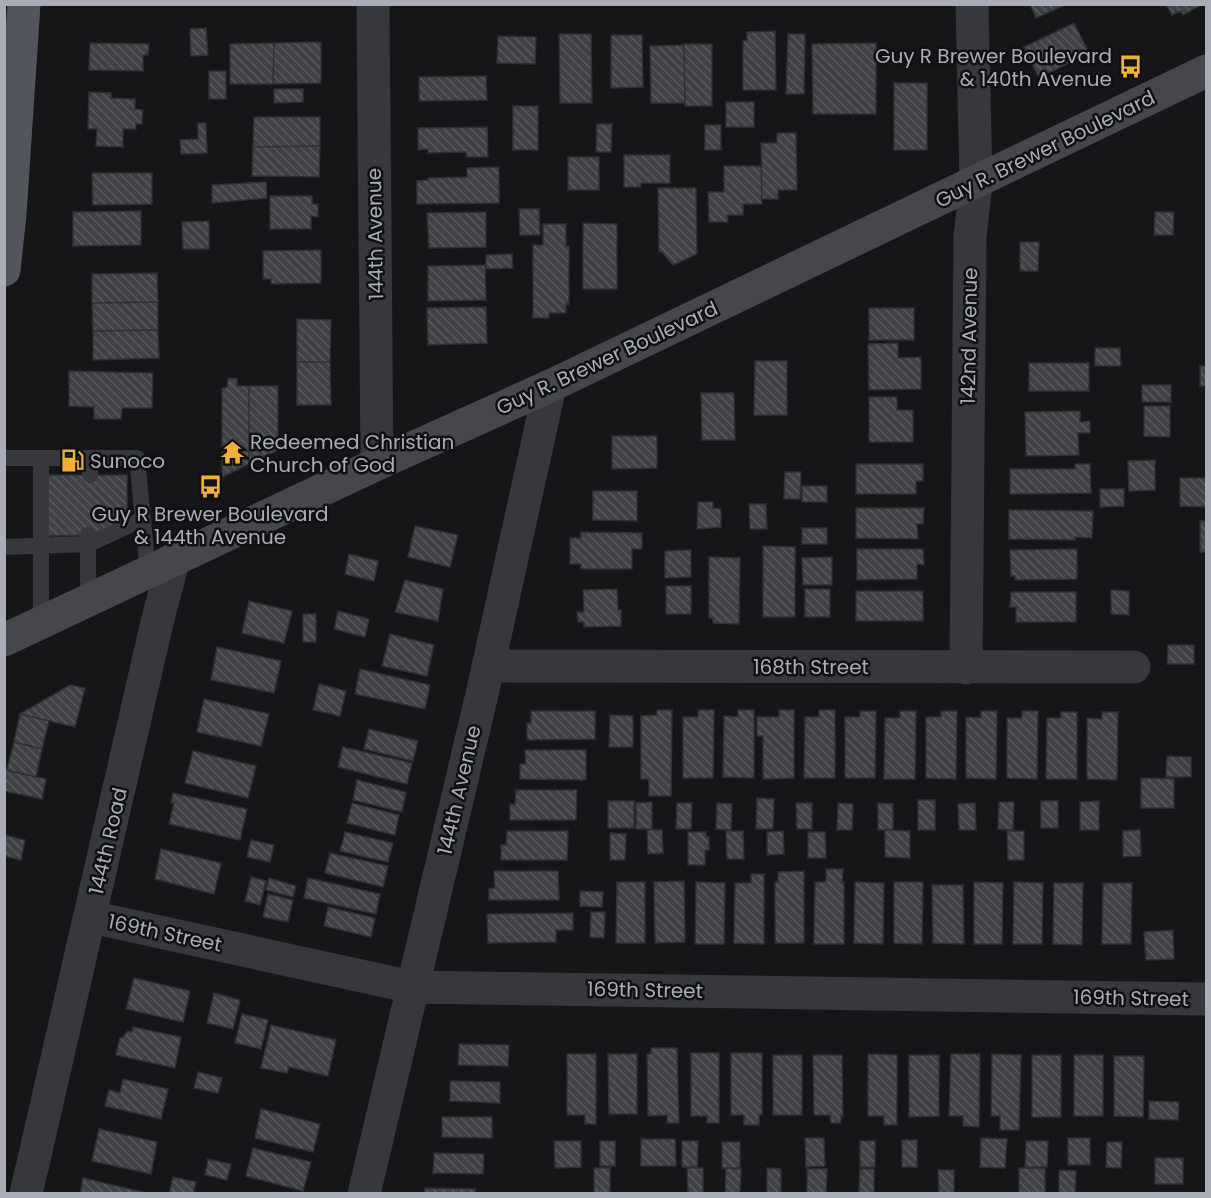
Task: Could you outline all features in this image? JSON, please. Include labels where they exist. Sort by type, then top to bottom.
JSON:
[{"type":"main road","points":[[4,270],[11,202],[24,4]]},
{"type":"main road","name":"Guy R. Brewer Boulevard","points":[[4,640],[377,464],[550,386],[1206,71]]},
{"type":"street","name":"144th Avenue","points":[[373,4],[377,464]]},
{"type":"street","name":"142nd Avenue","points":[[966,668],[970,237],[976,183],[972,4]]},
{"type":"street","name":"144th Avenue","points":[[364,1194],[488,666],[550,386]]},
{"type":"street","name":"144th Road","points":[[26,1194],[158,618],[161,566]]},
{"type":"street","name":"168th Street","points":[[488,666],[1134,668]]},
{"type":"street","name":"169th Street","points":[[91,916],[412,987],[1206,999]]},
{"type":"lane","points":[[4,458],[41,459],[90,467],[137,458],[143,519],[161,566]]},
{"type":"lane","points":[[41,459],[41,623]]},
{"type":"lane","points":[[4,547],[41,546],[88,540],[143,519]]},
{"type":"lane","points":[[88,540],[88,600]]},
{"type":"building","points":[[1030,4],[1067,4],[1036,18]]},
{"type":"building","points":[[1166,4],[1203,4],[1183,15],[1181,11],[1172,15]]},
{"type":"building","points":[[1074,23],[1089,53],[1039,78],[1024,47]]},
{"type":"building","points":[[206,28],[208,55],[191,56],[190,29]]},
{"type":"building","points":[[775,31],[776,90],[743,90],[743,41],[747,41],[747,32]]},
{"type":"building","points":[[559,34],[591,34],[592,103],[560,103]]},
{"type":"building","points":[[788,34],[805,34],[804,94],[786,94]]},
{"type":"building","points":[[611,35],[642,35],[643,87],[611,88]]},
{"type":"building","points":[[498,36],[536,37],[535,64],[497,63]]},
{"type":"building","points":[[321,42],[321,83],[273,84],[274,43]]},
{"type":"building","points":[[90,43],[149,44],[148,55],[143,55],[143,71],[89,70]]},
{"type":"building","points":[[274,43],[273,84],[230,84],[230,44]]},
{"type":"building","points":[[876,43],[876,114],[813,114],[812,44]]},
{"type":"building","points":[[684,44],[712,44],[712,106],[685,106]]},
{"type":"building","points":[[684,45],[685,103],[651,103],[650,46]]},
{"type":"building","points":[[209,71],[226,71],[226,99],[209,99]]},
{"type":"building","points":[[486,76],[487,100],[419,101],[419,77]]},
{"type":"building","points":[[894,83],[927,83],[927,150],[894,150]]},
{"type":"building","points":[[274,89],[303,89],[303,102],[274,103]]},
{"type":"building","points":[[89,92],[111,93],[111,98],[135,99],[135,109],[143,110],[142,124],[136,124],[136,129],[123,129],[123,147],[96,146],[97,129],[88,129]]},
{"type":"building","points":[[726,102],[754,102],[754,127],[726,127]]},
{"type":"building","points":[[513,106],[538,106],[538,150],[513,150]]},
{"type":"building","points":[[254,117],[320,117],[320,146],[253,147]]},
{"type":"building","points":[[198,123],[206,123],[207,153],[181,154],[180,140],[198,139]]},
{"type":"building","points":[[597,124],[612,124],[611,152],[596,152]]},
{"type":"building","points":[[705,125],[721,125],[721,150],[705,150]]},
{"type":"building","points":[[487,127],[488,157],[466,157],[466,152],[428,153],[428,149],[418,150],[418,128]]},
{"type":"building","points":[[777,133],[796,133],[797,190],[778,190],[778,199],[762,199],[761,143],[777,143]]},
{"type":"building","points":[[320,146],[319,177],[252,176],[253,147]]},
{"type":"building","points":[[624,155],[670,155],[670,183],[641,183],[641,187],[624,187]]},
{"type":"building","points":[[568,157],[599,157],[599,190],[568,190]]},
{"type":"building","points":[[724,166],[761,166],[762,204],[743,204],[743,215],[727,215],[728,222],[709,222],[708,192],[724,192]]},
{"type":"building","points":[[499,167],[499,203],[417,204],[417,181],[428,180],[428,178],[467,177],[467,168]]},
{"type":"building","points":[[92,173],[152,173],[152,204],[93,205]]},
{"type":"building","points":[[266,182],[267,198],[212,203],[212,185]]},
{"type":"building","points":[[658,188],[696,188],[697,254],[673,265],[662,252],[659,252]]},
{"type":"building","points":[[270,196],[312,196],[312,204],[318,204],[318,217],[311,216],[311,229],[270,229]]},
{"type":"building","points":[[519,209],[539,209],[540,235],[520,235]]},
{"type":"building","points":[[141,211],[141,245],[73,246],[73,212]]},
{"type":"building","points":[[486,212],[486,247],[429,248],[427,213]]},
{"type":"building","points":[[1155,212],[1174,212],[1173,235],[1154,235]]},
{"type":"building","points":[[209,221],[209,249],[183,249],[182,222]]},
{"type":"building","points":[[583,223],[617,224],[617,289],[583,289]]},
{"type":"building","points":[[543,224],[566,224],[566,246],[569,246],[569,304],[566,303],[566,313],[549,313],[549,318],[533,318],[533,245],[543,245]]},
{"type":"building","points":[[1020,242],[1039,242],[1038,271],[1020,271]]},
{"type":"building","points":[[321,250],[321,283],[271,284],[271,279],[263,279],[263,251]]},
{"type":"building","points":[[512,254],[513,268],[486,269],[486,255]]},
{"type":"building","points":[[485,265],[486,300],[428,301],[428,266]]},
{"type":"building","points":[[157,273],[158,302],[92,303],[92,274]]},
{"type":"building","points":[[158,302],[158,330],[93,331],[92,303]]},
{"type":"building","points":[[486,307],[487,343],[428,345],[427,308]]},
{"type":"building","points":[[869,308],[914,308],[914,340],[869,340]]},
{"type":"building","points":[[297,319],[331,320],[330,362],[297,362]]},
{"type":"building","points":[[158,330],[159,358],[93,360],[93,331]]},
{"type":"building","points":[[898,343],[898,358],[921,357],[921,389],[869,390],[868,344]]},
{"type":"building","points":[[1095,348],[1120,348],[1121,366],[1095,366]]},
{"type":"building","points":[[755,361],[787,361],[787,415],[754,415]]},
{"type":"building","points":[[297,362],[330,362],[331,405],[297,405]]},
{"type":"building","points":[[1029,363],[1089,363],[1089,391],[1029,391]]},
{"type":"building","points":[[1200,366],[1206,366],[1206,386],[1200,386]]},
{"type":"building","points":[[69,371],[153,373],[152,408],[122,408],[121,419],[94,419],[94,407],[69,406]]},
{"type":"building","points":[[228,378],[237,379],[237,386],[249,386],[249,464],[222,477],[222,388],[227,387]]},
{"type":"building","points":[[1142,385],[1171,385],[1171,402],[1142,402]]},
{"type":"building","points":[[249,386],[278,386],[278,450],[249,464]]},
{"type":"building","points":[[701,393],[734,393],[735,440],[702,440]]},
{"type":"building","points":[[869,397],[897,397],[897,410],[913,410],[913,442],[869,442]]},
{"type":"building","points":[[1144,406],[1170,406],[1170,437],[1144,436]]},
{"type":"building","points":[[1080,411],[1080,422],[1090,421],[1090,433],[1078,433],[1079,455],[1026,456],[1025,412]]},
{"type":"building","points":[[612,436],[657,436],[657,468],[612,469]]},
{"type":"building","points":[[1155,460],[1155,490],[1129,491],[1128,461]]},
{"type":"building","points":[[856,464],[923,464],[923,481],[916,481],[916,494],[856,494]]},
{"type":"building","points":[[1075,464],[1090,464],[1091,493],[1010,494],[1010,469],[1075,469]]},
{"type":"building","points":[[785,472],[801,472],[800,499],[784,499]]},
{"type":"building","points":[[47,475],[127,475],[127,523],[102,535],[48,536]]},
{"type":"building","points":[[1180,478],[1206,478],[1206,507],[1180,506]]},
{"type":"building","points":[[802,486],[827,486],[827,502],[802,502]]},
{"type":"building","points":[[1100,489],[1124,489],[1124,506],[1100,507]]},
{"type":"building","points":[[593,491],[637,491],[637,521],[593,520]]},
{"type":"building","points":[[698,502],[713,502],[713,508],[721,509],[721,527],[697,529]]},
{"type":"building","points":[[749,504],[766,504],[767,529],[750,529]]},
{"type":"building","points":[[856,508],[924,508],[923,524],[917,524],[918,539],[856,538]]},
{"type":"building","points":[[1009,510],[1093,511],[1092,538],[1009,539]]},
{"type":"building","points":[[1200,521],[1206,521],[1206,552],[1200,552]]},
{"type":"building","points":[[415,526],[458,535],[450,567],[408,557]]},
{"type":"building","points":[[802,528],[827,528],[827,544],[802,544]]},
{"type":"building","points":[[581,532],[642,533],[642,549],[632,549],[632,569],[581,569],[581,564],[570,564],[570,538],[581,538]]},
{"type":"building","points":[[763,546],[795,547],[795,617],[763,617]]},
{"type":"building","points":[[857,549],[923,549],[924,565],[917,564],[917,579],[857,580]]},
{"type":"building","points":[[1077,549],[1077,579],[1015,580],[1015,576],[1011,576],[1010,550]]},
{"type":"building","points":[[691,550],[691,577],[665,578],[665,551]]},
{"type":"building","points":[[349,554],[378,561],[374,581],[345,574]]},
{"type":"building","points":[[709,557],[740,558],[739,624],[713,623],[713,618],[709,618]]},
{"type":"building","points":[[832,557],[832,585],[803,585],[802,558]]},
{"type":"building","points":[[405,580],[443,589],[438,621],[395,612]]},
{"type":"building","points":[[666,586],[691,586],[691,614],[666,614]]},
{"type":"building","points":[[617,589],[621,626],[584,627],[584,622],[578,622],[577,612],[584,612],[583,590]]},
{"type":"building","points":[[805,589],[830,589],[830,617],[805,617]]},
{"type":"building","points":[[1111,590],[1129,591],[1129,615],[1111,614]]},
{"type":"building","points":[[856,591],[923,591],[923,621],[856,621]]},
{"type":"building","points":[[1011,592],[1076,592],[1076,622],[1016,622],[1016,607],[1010,607]]},
{"type":"building","points":[[249,601],[292,611],[284,643],[242,633]]},
{"type":"building","points":[[338,611],[369,619],[365,637],[334,629]]},
{"type":"building","points":[[303,614],[316,614],[316,642],[303,642]]},
{"type":"building","points":[[390,634],[434,645],[427,676],[382,666]]},
{"type":"building","points":[[1168,645],[1194,645],[1194,664],[1167,664]]},
{"type":"building","points":[[217,647],[281,661],[274,693],[211,680]]},
{"type":"building","points":[[360,669],[430,685],[425,709],[355,694]]},
{"type":"building","points":[[319,684],[346,691],[340,716],[313,710]]},
{"type":"building","points":[[70,685],[85,688],[75,727],[20,714]]},
{"type":"building","points":[[204,699],[269,714],[261,746],[197,732]]},
{"type":"building","points":[[657,710],[672,710],[671,796],[649,796],[649,779],[641,779],[641,716],[657,715]]},
{"type":"building","points":[[698,710],[714,710],[713,778],[683,778],[683,717],[698,717]]},
{"type":"building","points":[[738,710],[754,710],[754,778],[723,777],[724,716],[738,717]]},
{"type":"building","points":[[779,710],[794,710],[794,778],[763,779],[763,736],[757,736],[757,717],[779,717]]},
{"type":"building","points":[[819,710],[835,710],[835,778],[804,778],[805,717],[819,717]]},
{"type":"building","points":[[531,711],[595,711],[595,739],[527,740],[527,723],[531,723]]},
{"type":"building","points":[[860,711],[876,711],[875,778],[845,778],[845,717],[860,717]]},
{"type":"building","points":[[900,711],[916,711],[915,779],[884,779],[885,718],[900,718]]},
{"type":"building","points":[[941,711],[957,711],[956,779],[926,778],[926,717],[941,717]]},
{"type":"building","points":[[981,711],[997,711],[996,779],[966,778],[966,717],[981,718]]},
{"type":"building","points":[[1022,711],[1038,711],[1037,779],[1007,778],[1007,718],[1022,718]]},
{"type":"building","points":[[1061,712],[1077,712],[1077,779],[1046,779],[1047,718],[1061,718]]},
{"type":"building","points":[[1102,712],[1118,712],[1117,780],[1087,779],[1087,718],[1102,719]]},
{"type":"building","points":[[20,714],[49,721],[42,749],[14,742]]},
{"type":"building","points":[[610,715],[633,716],[633,747],[609,747]]},
{"type":"building","points":[[369,729],[418,741],[413,761],[364,749]]},
{"type":"building","points":[[14,742],[42,749],[36,777],[7,770]]},
{"type":"building","points":[[343,747],[412,763],[407,784],[338,767]]},
{"type":"building","points":[[525,750],[586,750],[586,780],[520,779],[520,764],[526,764]]},
{"type":"building","points":[[193,751],[256,766],[248,798],[185,783]]},
{"type":"building","points":[[1167,756],[1191,757],[1191,777],[1166,777]]},
{"type":"building","points":[[4,770],[46,779],[42,799],[4,791]]},
{"type":"building","points":[[1141,778],[1174,779],[1174,808],[1141,808]]},
{"type":"building","points":[[357,780],[406,792],[402,812],[353,800]]},
{"type":"building","points":[[516,790],[577,790],[576,820],[510,820],[510,804],[515,805]]},
{"type":"building","points":[[173,793],[247,809],[240,840],[169,824],[174,803],[171,803]]},
{"type":"building","points":[[757,798],[774,799],[773,829],[756,829]]},
{"type":"building","points":[[918,800],[935,800],[935,830],[918,830]]},
{"type":"building","points":[[608,801],[634,801],[634,828],[608,828]]},
{"type":"building","points":[[1041,801],[1058,801],[1058,828],[1041,828]]},
{"type":"building","points":[[1099,801],[1099,830],[1080,830],[1080,802]]},
{"type":"building","points":[[652,802],[652,829],[636,829],[636,803]]},
{"type":"building","points":[[999,802],[1014,802],[1013,830],[998,829]]},
{"type":"building","points":[[352,803],[399,815],[395,835],[347,823]]},
{"type":"building","points":[[677,803],[692,803],[691,829],[676,829]]},
{"type":"building","points":[[717,803],[732,804],[731,830],[716,829]]},
{"type":"building","points":[[796,803],[812,803],[812,829],[797,829]]},
{"type":"building","points":[[838,803],[853,804],[852,830],[837,830]]},
{"type":"building","points":[[878,803],[893,804],[893,829],[878,830]]},
{"type":"building","points":[[975,803],[976,830],[959,830],[958,804]]},
{"type":"building","points":[[647,830],[662,830],[663,853],[648,854]]},
{"type":"building","points":[[885,830],[910,831],[910,858],[885,857]]},
{"type":"building","points":[[1140,830],[1141,856],[1123,857],[1123,831]]},
{"type":"building","points":[[507,831],[568,831],[567,860],[501,860],[501,845],[506,845]]},
{"type":"building","points":[[726,831],[743,831],[744,859],[727,859]]},
{"type":"building","points":[[783,831],[784,854],[767,855],[767,832]]},
{"type":"building","points":[[1007,831],[1024,831],[1024,860],[1008,860]]},
{"type":"building","points":[[345,832],[393,843],[388,862],[340,851]]},
{"type":"building","points":[[688,832],[706,832],[706,837],[709,837],[709,850],[705,850],[705,865],[688,865]]},
{"type":"building","points":[[808,832],[825,832],[826,858],[808,858]]},
{"type":"building","points":[[610,833],[626,834],[625,860],[610,860]]},
{"type":"building","points":[[4,835],[25,840],[21,860],[4,856]]},
{"type":"building","points":[[251,840],[274,845],[270,862],[247,857]]},
{"type":"building","points":[[161,849],[221,863],[214,894],[155,879]]},
{"type":"building","points":[[330,853],[388,866],[383,887],[325,873]]},
{"type":"building","points":[[826,869],[843,869],[844,944],[814,944],[815,882],[826,882]]},
{"type":"building","points":[[494,871],[558,871],[559,900],[489,900],[489,889],[495,888]]},
{"type":"building","points":[[804,871],[804,943],[775,943],[775,882],[778,882],[778,872]]},
{"type":"building","points":[[751,874],[764,874],[764,944],[734,943],[735,883],[751,883]]},
{"type":"building","points":[[251,877],[266,881],[260,905],[245,901]]},
{"type":"building","points":[[269,878],[296,886],[293,897],[266,890]]},
{"type":"building","points":[[308,878],[380,894],[376,914],[304,898]]},
{"type":"building","points":[[684,881],[685,942],[655,943],[654,882]]},
{"type":"building","points":[[617,882],[645,882],[645,943],[616,943]]},
{"type":"building","points":[[696,882],[725,883],[724,944],[695,944]]},
{"type":"building","points":[[855,882],[884,883],[883,944],[854,943]]},
{"type":"building","points":[[894,882],[923,882],[922,944],[894,943]]},
{"type":"building","points":[[974,882],[1003,883],[1002,944],[974,944]]},
{"type":"building","points":[[1014,882],[1043,883],[1042,944],[1013,944]]},
{"type":"building","points":[[1054,883],[1083,883],[1082,945],[1053,944]]},
{"type":"building","points":[[1103,883],[1132,883],[1131,944],[1102,944]]},
{"type":"building","points":[[932,885],[963,885],[964,944],[933,943]]},
{"type":"building","points":[[580,891],[603,892],[602,907],[580,906]]},
{"type":"building","points":[[268,894],[293,900],[288,922],[263,917]]},
{"type":"building","points":[[328,907],[375,918],[371,937],[324,926]]},
{"type":"building","points":[[591,912],[605,912],[604,938],[590,937]]},
{"type":"building","points":[[573,913],[573,930],[556,930],[556,942],[488,943],[487,914]]},
{"type":"building","points":[[1173,930],[1174,959],[1146,960],[1144,932]]},
{"type":"building","points":[[134,978],[190,991],[183,1022],[126,1009]]},
{"type":"building","points":[[214,993],[240,1000],[233,1029],[207,1023]]},
{"type":"building","points":[[242,1014],[268,1020],[261,1049],[235,1043]]},
{"type":"building","points":[[271,1025],[336,1040],[328,1076],[289,1067],[287,1073],[261,1068]]},
{"type":"building","points":[[133,1027],[181,1037],[175,1068],[116,1055],[120,1038],[128,1031],[132,1032]]},
{"type":"building","points":[[459,1044],[509,1045],[508,1066],[458,1065]]},
{"type":"building","points":[[651,1048],[677,1048],[679,1123],[667,1123],[667,1115],[648,1116],[647,1054],[651,1054]]},
{"type":"building","points":[[691,1053],[719,1053],[719,1123],[707,1123],[707,1116],[691,1116]]},
{"type":"building","points":[[731,1053],[762,1053],[762,1115],[759,1115],[759,1125],[744,1125],[744,1115],[731,1115]]},
{"type":"building","points":[[567,1054],[596,1054],[596,1124],[585,1124],[585,1115],[567,1115]]},
{"type":"building","points":[[608,1054],[637,1054],[637,1114],[609,1114]]},
{"type":"building","points":[[868,1054],[897,1055],[897,1125],[884,1125],[884,1116],[868,1116]]},
{"type":"building","points":[[951,1054],[980,1054],[979,1127],[963,1126],[963,1116],[949,1116]]},
{"type":"building","points":[[992,1054],[1021,1055],[1019,1130],[1000,1130],[1000,1116],[991,1116]]},
{"type":"building","points":[[773,1055],[802,1055],[802,1115],[773,1115]]},
{"type":"building","points":[[813,1055],[842,1055],[843,1116],[841,1116],[841,1123],[831,1123],[830,1115],[814,1115]]},
{"type":"building","points":[[909,1055],[939,1055],[939,1116],[909,1117]]},
{"type":"building","points":[[1032,1055],[1061,1055],[1061,1117],[1032,1117]]},
{"type":"building","points":[[1074,1055],[1103,1055],[1103,1116],[1074,1116]]},
{"type":"building","points":[[1114,1056],[1144,1056],[1143,1117],[1114,1116]]},
{"type":"building","points":[[198,1072],[222,1078],[218,1093],[194,1088]]},
{"type":"building","points":[[123,1079],[168,1089],[161,1119],[105,1106],[109,1090],[120,1093]]},
{"type":"building","points":[[450,1081],[500,1082],[500,1103],[450,1101]]},
{"type":"building","points":[[1149,1101],[1179,1102],[1178,1120],[1149,1119]]},
{"type":"building","points":[[261,1109],[320,1124],[313,1152],[255,1138]]},
{"type":"building","points":[[442,1117],[492,1117],[492,1138],[442,1137]]},
{"type":"building","points":[[99,1129],[157,1142],[151,1174],[92,1161]]},
{"type":"building","points":[[805,1138],[824,1138],[825,1166],[806,1167]]},
{"type":"building","points":[[981,1138],[1007,1139],[1005,1168],[980,1167]]},
{"type":"building","points":[[1068,1138],[1090,1138],[1090,1165],[1068,1165]]},
{"type":"building","points":[[641,1139],[675,1139],[676,1166],[641,1166]]},
{"type":"building","points":[[902,1140],[917,1140],[917,1167],[902,1167]]},
{"type":"building","points":[[554,1141],[581,1141],[581,1167],[555,1168]]},
{"type":"building","points":[[600,1141],[615,1141],[615,1166],[600,1166]]},
{"type":"building","points":[[682,1141],[698,1141],[697,1167],[682,1167]]},
{"type":"building","points":[[860,1141],[875,1141],[875,1167],[860,1167]]},
{"type":"building","points":[[1026,1141],[1048,1141],[1047,1167],[1025,1167]]},
{"type":"building","points":[[722,1142],[740,1142],[740,1168],[722,1168]]},
{"type":"building","points":[[1107,1142],[1122,1142],[1121,1168],[1106,1167]]},
{"type":"building","points":[[253,1148],[311,1162],[303,1191],[246,1176]]},
{"type":"building","points":[[434,1153],[484,1154],[483,1174],[433,1173]]},
{"type":"building","points":[[1155,1158],[1183,1158],[1183,1184],[1155,1184]]},
{"type":"building","points":[[208,1159],[231,1164],[227,1180],[205,1175]]},
{"type":"building","points":[[594,1168],[610,1168],[610,1194],[594,1193]]},
{"type":"building","points":[[687,1168],[703,1168],[703,1194],[688,1194]]},
{"type":"building","points":[[726,1168],[741,1169],[740,1194],[725,1194]]},
{"type":"building","points":[[767,1168],[781,1169],[781,1194],[767,1194]]},
{"type":"building","points":[[1019,1168],[1045,1169],[1045,1194],[1019,1194]]},
{"type":"building","points":[[807,1169],[827,1169],[826,1194],[807,1194]]},
{"type":"building","points":[[860,1169],[874,1169],[874,1194],[859,1194]]},
{"type":"building","points":[[938,1170],[954,1170],[954,1194],[939,1194]]},
{"type":"building","points":[[1059,1170],[1076,1171],[1075,1194],[1059,1194]]},
{"type":"building","points":[[173,1177],[196,1182],[193,1194],[169,1194]]},
{"type":"building","points":[[83,1178],[147,1193],[147,1194],[80,1194]]},
{"type":"building","points":[[425,1188],[475,1189],[475,1194],[425,1194]]},
{"type":"place","name":"Guy R Brewer Boulevard & 140th Avenue","points":[[1130,67]]},
{"type":"place","name":"Redeemed Christian Church of God","points":[[232,453]]},
{"type":"place","name":"Sunoco","points":[[72,461]]},
{"type":"place","name":"Guy R Brewer Boulevard & 144th Avenue","points":[[210,487]]}]
